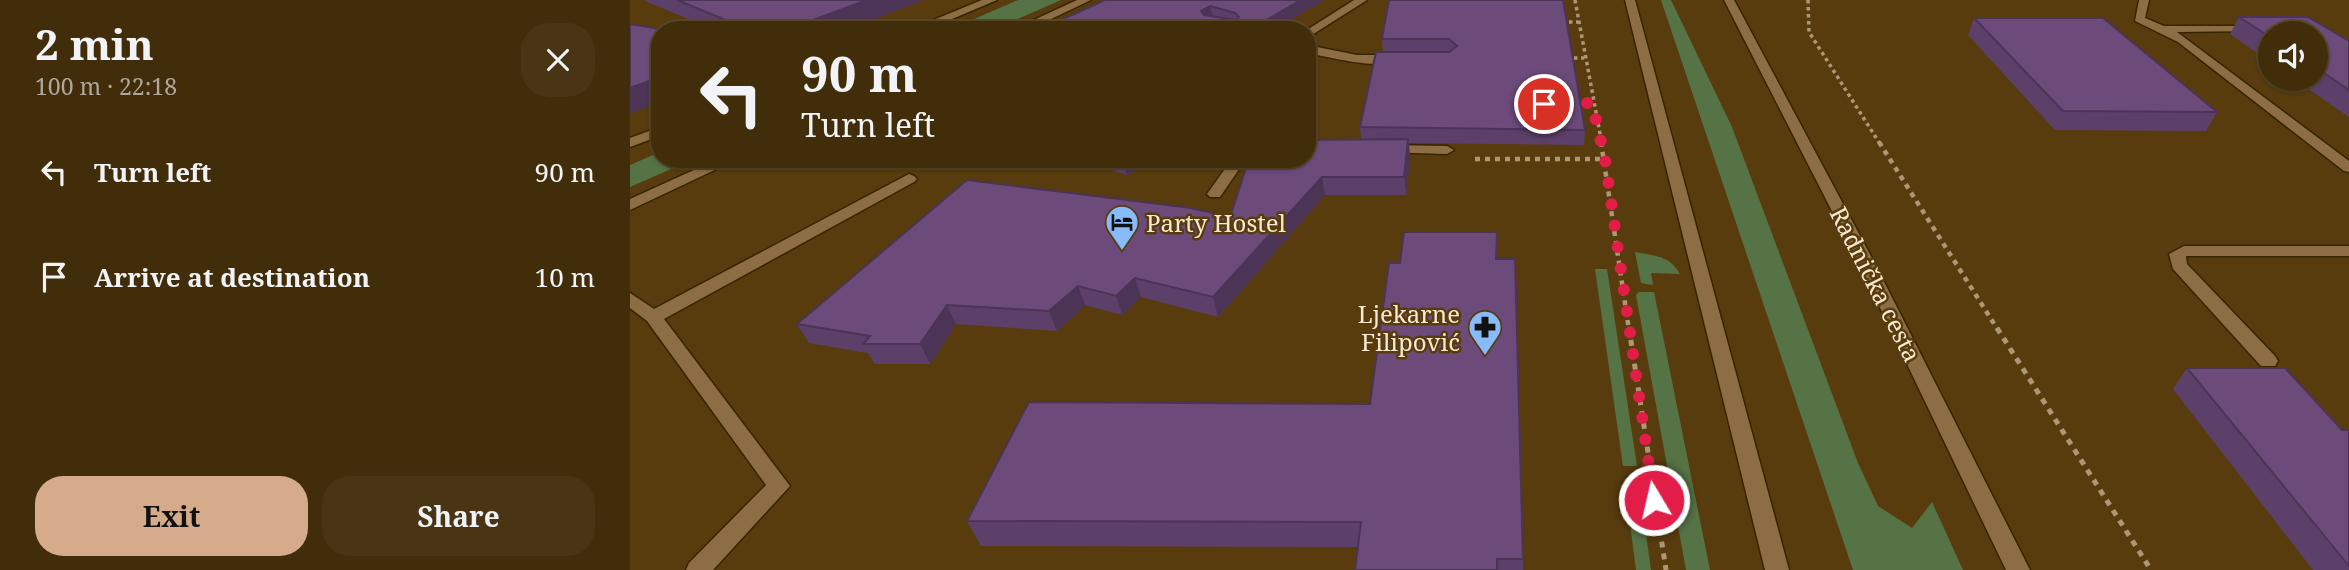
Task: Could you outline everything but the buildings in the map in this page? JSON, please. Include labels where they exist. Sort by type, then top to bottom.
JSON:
[{"type":"street","points":[[938,21],[992,0]]},
{"type":"street","points":[[1038,21],[1086,0]]},
{"type":"street","points":[[1316,29],[1362,0]]},
{"type":"street","points":[[1630,0],[1690,242],[1777,570]]},
{"type":"street","name":"Radnička cesta","points":[[1729,0],[1877,284],[2018,570]]},
{"type":"street","points":[[2144,0],[2139,19],[2182,39],[2349,169]]},
{"type":"street","points":[[2160,30],[2258,28]]},
{"type":"street","points":[[1316,51],[1357,59],[1410,59]]},
{"type":"street","points":[[630,143],[651,135]]},
{"type":"street","points":[[1373,149],[1447,150]]},
{"type":"street","points":[[630,205],[711,168]]},
{"type":"street","points":[[1215,194],[1233,168]]},
{"type":"street","points":[[653,317],[909,179]]},
{"type":"street","points":[[2268,361],[2179,265],[2177,254],[2185,251],[2349,251]]},
{"type":"street","points":[[630,299],[653,317],[779,486],[698,570]]},
{"type":"path","points":[[1574,0],[1605,159],[1646,450],[1666,570]]},
{"type":"path","points":[[1808,0],[1809,32],[2151,570]]},
{"type":"path","points":[[1552,22],[1578,22]]},
{"type":"path","points":[[1557,58],[1584,58]]},
{"type":"path","points":[[1565,103],[1592,103]]},
{"type":"path","points":[[1447,150],[1455,159],[1605,159]]},
{"type":"green space","points":[[1018,0],[1061,0],[1013,21],[970,21]]},
{"type":"green space","points":[[1661,0],[1671,0],[1732,127],[1858,463],[1878,506],[1912,528],[1932,502],[1963,570],[1853,570]]},
{"type":"green space","points":[[651,156],[651,168],[673,168],[630,187],[630,165]]},
{"type":"green space","points":[[1635,252],[1666,260],[1680,274],[1651,273],[1653,285],[1641,283]]},
{"type":"green space","points":[[1595,269],[1607,269],[1637,466],[1623,466]]},
{"type":"green space","points":[[1639,292],[1654,292],[1710,570],[1686,570],[1636,295]]},
{"type":"green space","points":[[1625,485],[1639,485],[1651,570],[1636,570]]},
{"type":"place","name":"Party Hostel","points":[[1122,252]]},
{"type":"place","name":"Ljekarne Filipović","points":[[1485,357]]},
{"type":"route","points":[[1544,104],[1592,103],[1605,159],[1654,500]]}]
